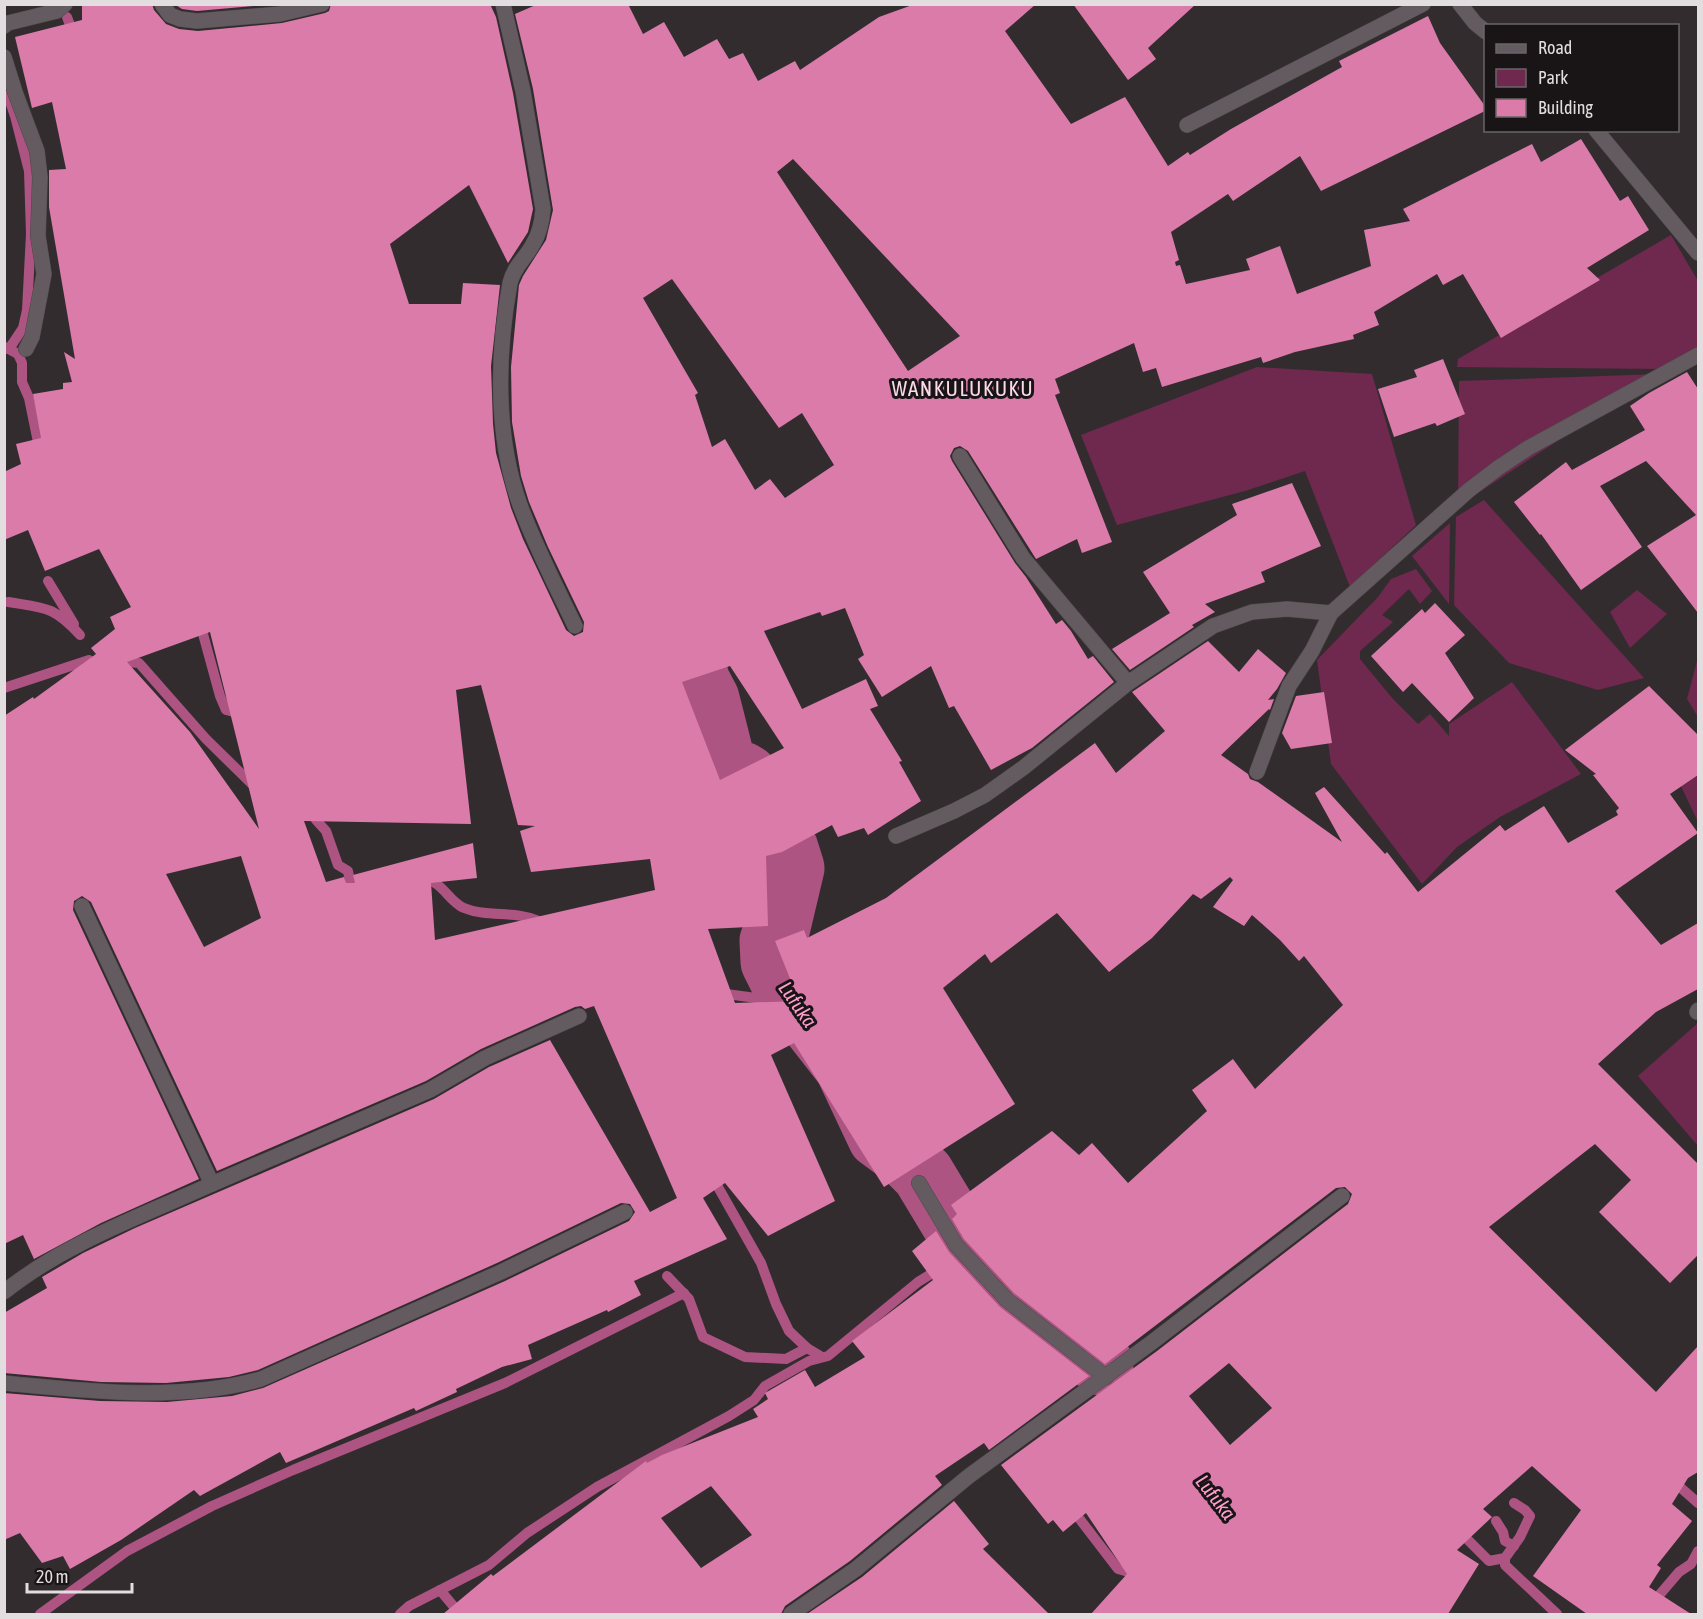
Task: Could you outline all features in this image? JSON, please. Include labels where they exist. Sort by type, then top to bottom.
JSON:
[{"type":"street","points":[[4,26],[57,11],[65,4]]},
{"type":"street","points":[[162,4],[170,15],[180,20],[197,21],[280,14],[322,4]]},
{"type":"street","points":[[503,4],[523,91],[543,209],[541,229],[533,246],[512,274],[501,362],[502,418],[508,461],[519,503],[575,626]]},
{"type":"street","points":[[1187,125],[1424,4]]},
{"type":"street","points":[[1460,4],[1474,23],[1484,31]]},
{"type":"street","points":[[4,57],[37,152],[40,177],[38,236],[44,274],[32,337],[26,349]]},
{"type":"street","points":[[1598,132],[1698,254]]},
{"type":"street","points":[[1257,772],[1289,686],[1312,651],[1331,614],[1469,490],[1498,468],[1528,448],[1698,355]]},
{"type":"street","points":[[960,456],[1023,558],[1128,683]]},
{"type":"street","points":[[896,836],[985,795],[1023,768],[1128,683],[1213,626],[1252,612],[1287,609],[1331,614]]},
{"type":"street","points":[[82,906],[212,1184]]},
{"type":"street","points":[[4,1292],[27,1274],[62,1253],[212,1184],[429,1090],[485,1058],[579,1016]]},
{"type":"street","points":[[918,1183],[956,1245],[1006,1300],[1106,1377]]},
{"type":"street","points":[[791,1614],[856,1569],[969,1476],[1106,1377],[1342,1196]]},
{"type":"street","points":[[4,1383],[117,1391],[166,1391],[228,1388],[261,1379],[490,1277],[625,1212]]},
{"type":"green space","points":[[1671,235],[1698,281],[1698,354],[1665,369],[1457,367],[1458,359]]},
{"type":"green space","points":[[1257,367],[1372,374],[1416,525],[1350,587],[1305,471],[1245,491],[1117,525],[1081,435]]},
{"type":"green space","points":[[1660,374],[1458,506],[1459,381]]},
{"type":"green space","points":[[1484,500],[1644,678],[1598,690],[1509,663],[1454,605],[1456,517]]},
{"type":"green space","points":[[1450,523],[1449,604],[1412,556]]},
{"type":"green space","points":[[1416,569],[1432,591],[1420,604],[1409,589],[1382,615],[1393,622],[1360,651],[1360,659],[1393,699],[1418,724],[1430,714],[1449,736],[1449,724],[1512,682],[1581,774],[1500,817],[1457,847],[1422,884],[1331,764],[1317,660],[1378,597],[1391,579]]},
{"type":"green space","points":[[1637,590],[1667,614],[1630,648],[1610,612]]},
{"type":"green space","points":[[1698,661],[1698,717],[1687,699]]},
{"type":"green space","points":[[1698,773],[1698,822],[1680,784]]},
{"type":"green space","points":[[1698,1023],[1698,1146],[1638,1076]]},
{"type":"building","points":[[82,4],[152,4],[154,10],[166,24],[179,29],[198,31],[282,23],[325,13],[329,11],[331,4],[490,4],[496,17],[513,93],[533,209],[528,232],[508,263],[469,185],[390,244],[409,304],[461,304],[463,283],[500,285],[491,366],[496,453],[511,508],[523,539],[566,630],[574,636],[583,632],[584,622],[529,502],[521,476],[512,422],[511,367],[519,285],[546,240],[553,210],[533,89],[515,14],[538,4],[628,4],[643,34],[664,22],[684,57],[717,39],[729,59],[743,53],[758,81],[795,61],[800,70],[879,17],[915,4],[1036,4],[1005,31],[1071,124],[1125,97],[1168,166],[1188,152],[1190,155],[1231,129],[1342,67],[1339,61],[1428,16],[1440,43],[1484,105],[1484,111],[1321,191],[1300,156],[1233,201],[1228,194],[1171,232],[1179,260],[1175,262],[1176,266],[1180,265],[1186,284],[1250,270],[1246,259],[1280,246],[1297,294],[1371,266],[1364,230],[1410,221],[1403,209],[1532,144],[1541,162],[1581,139],[1620,201],[1628,196],[1649,230],[1587,268],[1600,280],[1501,338],[1463,274],[1443,285],[1437,274],[1374,312],[1379,325],[1353,335],[1354,339],[1295,352],[1263,363],[1261,357],[1162,387],[1156,368],[1143,372],[1134,343],[1055,379],[1060,393],[1055,395],[1112,542],[1082,553],[1077,539],[1036,559],[968,451],[960,446],[954,448],[950,456],[952,461],[1056,624],[1062,620],[1088,659],[1093,656],[1114,682],[1032,748],[991,770],[954,706],[949,708],[931,666],[882,697],[858,659],[864,655],[845,608],[822,616],[820,612],[764,631],[802,709],[866,679],[878,706],[870,709],[902,761],[899,762],[921,801],[868,835],[864,828],[838,837],[832,825],[782,852],[766,856],[768,926],[708,929],[735,1003],[799,1001],[775,941],[804,930],[807,938],[886,898],[1095,743],[1116,773],[1165,731],[1132,692],[1208,641],[1239,672],[1258,649],[1286,673],[1268,700],[1274,699],[1270,710],[1221,755],[1248,774],[1250,779],[1258,782],[1342,842],[1315,793],[1324,787],[1385,854],[1387,852],[1418,892],[1500,825],[1505,831],[1544,806],[1568,843],[1618,815],[1616,811],[1619,808],[1593,775],[1596,774],[1565,750],[1649,686],[1698,735],[1698,775],[1670,794],[1698,833],[1615,891],[1661,945],[1698,923],[1698,989],[1656,1012],[1598,1064],[1698,1164],[1698,1255],[1670,1283],[1599,1212],[1631,1180],[1595,1144],[1489,1227],[1656,1392],[1698,1346],[1698,1472],[1688,1478],[1672,1504],[1692,1521],[1657,1565],[1661,1568],[1649,1587],[1691,1614],[1587,1614],[1533,1576],[1581,1510],[1532,1466],[1483,1509],[1492,1517],[1457,1550],[1479,1564],[1448,1614],[1091,1614],[1127,1574],[1086,1513],[1063,1532],[1053,1520],[1048,1524],[1001,1465],[1157,1351],[1348,1204],[1352,1194],[1345,1187],[1336,1188],[1105,1364],[1014,1293],[964,1239],[952,1219],[957,1214],[951,1205],[1052,1131],[1079,1155],[1092,1143],[1128,1183],[1207,1111],[1192,1090],[1233,1059],[1255,1089],[1343,1005],[1304,956],[1299,961],[1252,915],[1244,926],[1213,907],[1233,880],[1230,877],[1201,899],[1193,894],[1152,938],[1109,972],[1057,913],[991,963],[985,954],[943,988],[1015,1104],[884,1187],[794,1043],[771,1055],[835,1201],[768,1236],[725,1183],[703,1198],[727,1239],[634,1281],[641,1295],[608,1312],[607,1310],[528,1345],[532,1359],[502,1367],[416,1411],[414,1408],[286,1463],[280,1452],[200,1496],[194,1490],[121,1540],[70,1569],[63,1556],[42,1563],[20,1533],[4,1540],[4,1393],[100,1401],[167,1402],[232,1396],[263,1388],[505,1281],[629,1221],[635,1212],[630,1204],[621,1203],[497,1263],[258,1370],[229,1377],[166,1383],[101,1382],[4,1373],[4,1313],[47,1288],[42,1277],[83,1253],[135,1228],[434,1099],[489,1067],[550,1040],[650,1212],[677,1198],[594,1006],[585,1009],[581,1006],[575,1007],[481,1049],[426,1081],[217,1171],[91,902],[82,896],[74,901],[73,910],[199,1179],[101,1223],[34,1259],[23,1235],[4,1244],[4,716],[33,697],[34,699],[96,654],[91,648],[115,629],[110,617],[131,607],[99,549],[45,571],[28,530],[4,540],[4,472],[21,464],[16,444],[41,438],[33,394],[63,389],[63,383],[72,382],[64,352],[75,359],[49,207],[49,170],[66,169],[52,102],[32,108],[15,37],[82,20]],"holes":[[[793,159],[960,336],[908,371],[777,172]],[[672,279],[779,428],[802,413],[834,465],[785,498],[770,479],[755,490],[725,439],[712,447],[695,395],[698,393],[643,298]],[[210,632],[259,829],[190,732],[127,662]],[[730,666],[784,748],[720,780],[682,682]],[[481,685],[518,825],[535,826],[520,831],[531,872],[650,859],[655,890],[435,940],[431,883],[477,878],[473,843],[353,875],[355,883],[346,883],[344,877],[326,882],[304,821],[471,824],[456,690]],[[241,856],[261,918],[204,947],[166,874]],[[1229,1363],[1272,1408],[1230,1445],[1189,1396]]]},
{"type":"building","points":[[174,4],[277,4],[197,11],[182,9]]},
{"type":"building","points":[[1073,4],[1196,4],[1148,48],[1156,59],[1128,80]]},
{"type":"building","points":[[1443,359],[1465,414],[1437,426],[1435,423],[1394,437],[1378,389],[1417,377],[1414,370]]},
{"type":"building","points":[[1687,372],[1698,389],[1698,613],[1647,546],[1696,515],[1646,461],[1600,486],[1642,547],[1581,590],[1541,534],[1514,502],[1566,462],[1572,470],[1645,430],[1630,406]]},
{"type":"building","points":[[1292,483],[1321,546],[1261,572],[1265,582],[1205,604],[1215,612],[1192,625],[1194,627],[1130,670],[1112,649],[1170,613],[1143,572],[1237,515],[1232,504]]},
{"type":"building","points":[[1435,603],[1465,635],[1445,653],[1474,698],[1449,722],[1412,683],[1403,692],[1371,656],[1422,609],[1425,613]]},
{"type":"building","points":[[1324,692],[1332,743],[1291,749],[1282,733],[1296,696]]},
{"type":"building","points":[[936,1231],[949,1252],[1000,1307],[1089,1376],[989,1450],[984,1443],[935,1476],[942,1485],[850,1561],[785,1606],[781,1614],[443,1614],[491,1574],[493,1576],[646,1461],[647,1463],[758,1417],[753,1409],[768,1399],[765,1393],[805,1370],[815,1387],[865,1357],[852,1341],[933,1280],[912,1251]],"holes":[[[711,1486],[752,1535],[701,1568],[661,1518]]]},
{"type":"building","points":[[954,1501],[989,1544],[983,1549],[1049,1614],[807,1614],[862,1577]]},
{"type":"waterway","points":[[67,17],[74,36]]},
{"type":"waterway","points":[[4,84],[29,171],[31,234],[27,310],[23,328],[9,349]]},
{"type":"waterway","points":[[5,347],[18,354],[22,363],[22,382],[29,398],[40,452]]},
{"type":"waterway","points":[[48,581],[74,624]]},
{"type":"waterway","name":"Lufuka","points":[[664,599],[680,618],[699,682],[708,699],[726,770],[732,774],[742,773],[747,776],[787,849],[793,868],[779,927],[771,941],[772,962],[786,990],[846,1067],[879,1137],[906,1157],[923,1174],[973,1257],[1000,1285],[1102,1364]]},
{"type":"waterway","points":[[8,602],[56,613],[80,635]]},
{"type":"waterway","points":[[200,623],[226,710],[242,714]]},
{"type":"waterway","points":[[4,688],[89,660],[99,667]]},
{"type":"waterway","points":[[116,667],[127,662],[139,663],[206,739],[257,789]]},
{"type":"waterway","points":[[314,809],[316,820],[326,831],[338,865],[348,871],[353,897]]},
{"type":"waterway","points":[[422,878],[435,883],[464,908],[482,913],[530,918],[539,921],[541,925]]},
{"type":"waterway","points":[[719,993],[764,999],[786,990]]},
{"type":"waterway","points":[[718,1187],[761,1263],[789,1331],[807,1348],[822,1357]]},
{"type":"waterway","points":[[400,1614],[409,1606],[489,1565],[527,1533],[597,1487],[729,1416],[754,1400],[765,1386],[809,1361],[828,1356],[918,1282],[939,1269]]},
{"type":"waterway","points":[[667,1276],[689,1299],[703,1337],[745,1357],[786,1359],[807,1348]]},
{"type":"waterway","points":[[40,1614],[127,1551],[212,1506],[293,1470],[505,1383],[684,1293]]},
{"type":"waterway","points":[[1672,1480],[1698,1503]]},
{"type":"waterway","points":[[1514,1503],[1530,1516],[1520,1537],[1505,1558],[1505,1565],[1557,1614]]},
{"type":"waterway","points":[[1072,1509],[1118,1569],[1132,1570],[1136,1574]]},
{"type":"waterway","points":[[1496,1521],[1503,1532],[1505,1541],[1514,1546]]},
{"type":"waterway","points":[[1458,1530],[1489,1561],[1505,1558]]},
{"type":"waterway","points":[[1643,1614],[1679,1572],[1691,1564],[1698,1551]]},
{"type":"waterway","points":[[440,1590],[460,1614]]},
{"type":"district","name":"WANKULUKUKU","points":[[963,388]]}]
